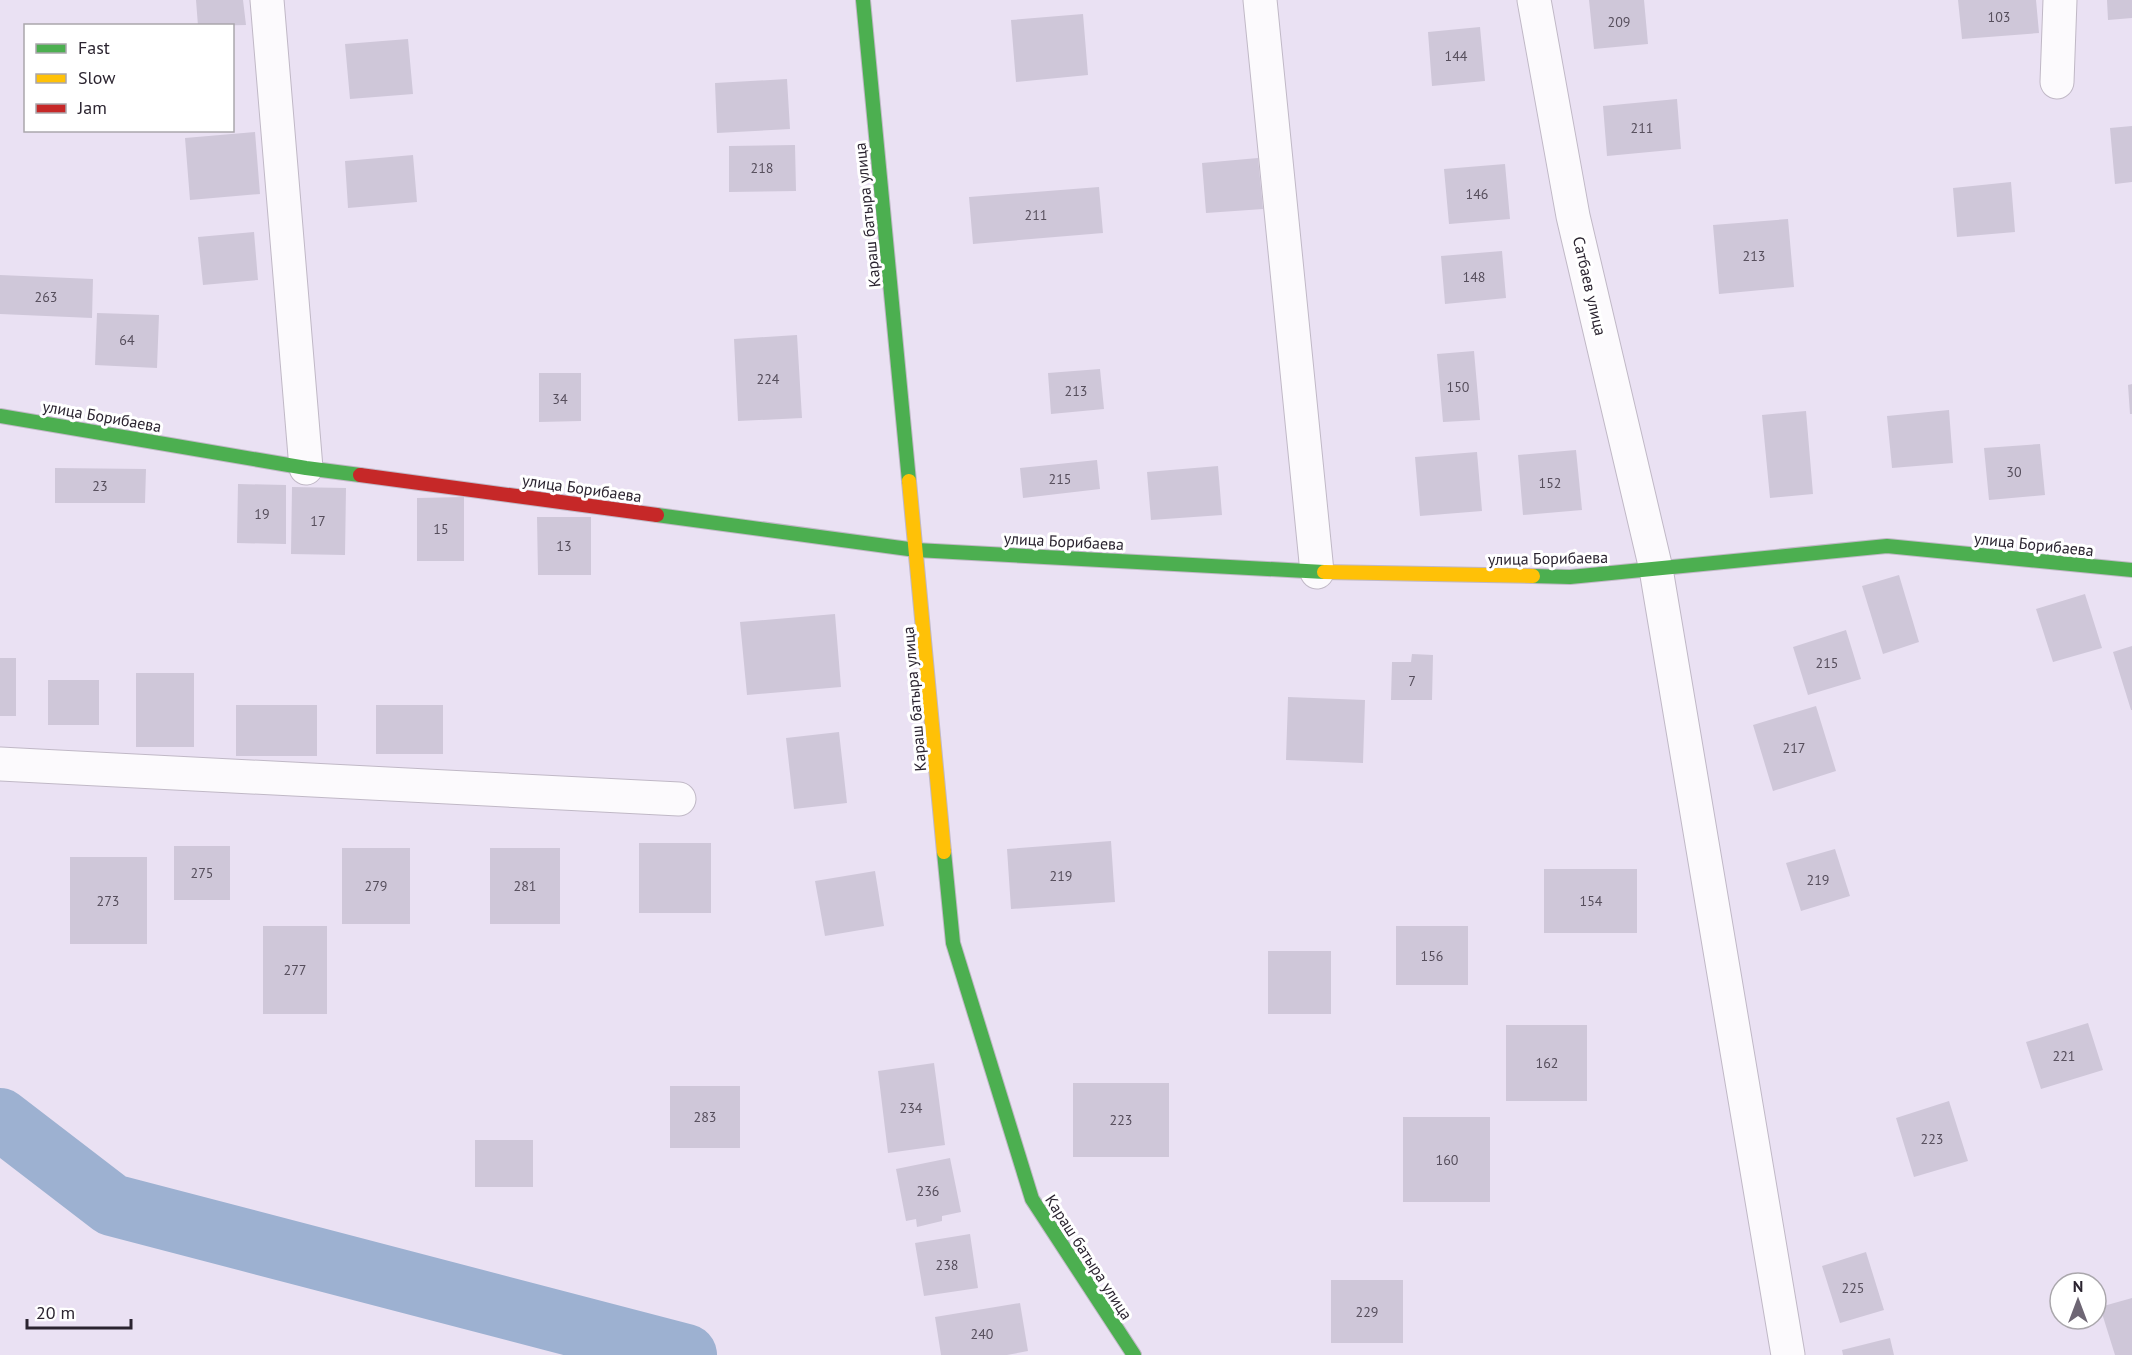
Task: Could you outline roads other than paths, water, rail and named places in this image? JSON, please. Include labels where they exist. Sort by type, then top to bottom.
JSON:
[{"type":"street","points":[[267,0],[306,468]]},
{"type":"street","name":"Караш батыра улица","points":[[863,0],[953,943],[1032,1199],[1134,1355]]},
{"type":"street","points":[[1260,0],[1317,572]]},
{"type":"street","name":"Сатбаев улица","points":[[1534,0],[1573,216],[1656,569],[1788,1355]]},
{"type":"street","points":[[2057,82],[2060,0]]},
{"type":"street","name":"улица Борибаева","points":[[0,416],[306,468],[916,550],[1317,572],[1570,577],[1887,546],[2132,570]]},
{"type":"street","points":[[0,764],[679,799]]},
{"type":"waterway","points":[[0,1119],[112,1205],[686,1355]]}]
